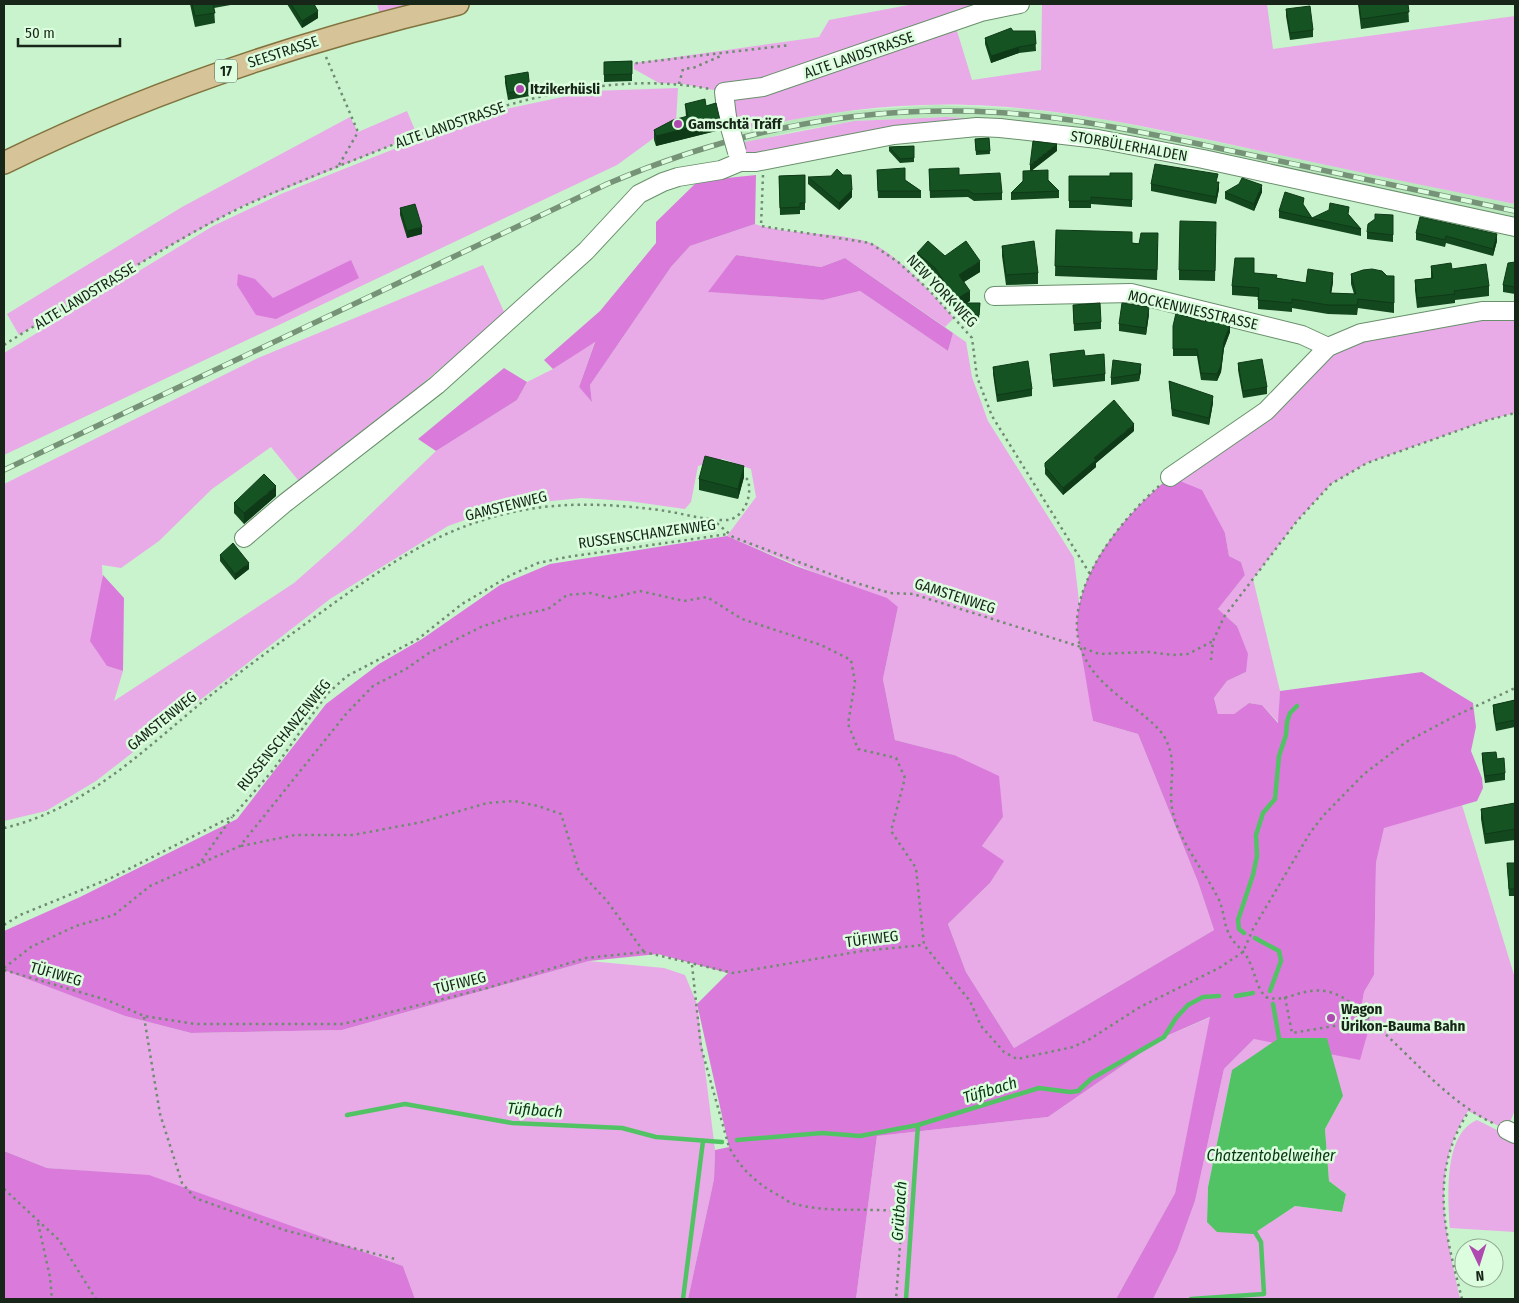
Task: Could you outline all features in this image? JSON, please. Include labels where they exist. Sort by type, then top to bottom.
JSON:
[{"type":"main road","name":"SEESTRASSE","points":[[4,163],[136,104],[228,70],[382,21],[458,4]]},
{"type":"street","name":"ALTE LANDSTRASSE","points":[[724,92],[763,87],[981,12],[1020,4]]},
{"type":"street","points":[[724,92],[727,117],[744,159]]},
{"type":"street","name":"STORBÜLERHALDEN","points":[[244,538],[285,503],[437,385],[586,251],[639,194],[662,182],[721,170],[744,159],[894,135],[977,127],[1000,128],[1118,142],[1432,207],[1515,227]]},
{"type":"street","name":"MOCKENWIESSTRASSE","points":[[994,296],[1131,293],[1302,335],[1328,347]]},
{"type":"street","points":[[1170,477],[1266,410],[1328,347],[1361,333],[1482,311],[1515,311]]},
{"type":"path","points":[[319,41],[358,132],[338,166]]},
{"type":"path","points":[[628,65],[790,45]]},
{"type":"path","points":[[679,84],[683,69],[693,68],[726,54]]},
{"type":"path","name":"ALTE LANDSTRASSE","points":[[4,345],[161,251],[239,208],[338,166],[481,111],[575,89],[679,84],[724,92]]},
{"type":"path","name":"NEW YORK WEG","points":[[744,159],[764,176],[761,226],[870,242],[898,262],[929,290],[972,338],[977,377],[992,416],[1090,574]]},
{"type":"path","points":[[1211,660],[1213,641],[1224,617],[1297,521],[1331,484],[1366,463],[1488,420],[1515,413]]},
{"type":"path","points":[[712,518],[732,519],[744,507],[748,496],[749,484],[744,475],[736,471]]},
{"type":"path","points":[[1170,477],[1146,498],[1124,523],[1090,574],[1078,612],[1077,629],[1080,647],[1089,666],[1102,683],[1149,720],[1165,738],[1172,759],[1172,800],[1175,819],[1189,849],[1220,901],[1230,937],[1249,960],[1264,995],[1272,998],[1285,997],[1307,990],[1328,992],[1346,999],[1469,1111],[1511,1132]]},
{"type":"path","name":"GAMSTENWEG","points":[[4,828],[45,815],[97,785],[140,754],[238,674],[362,583],[410,552],[454,531],[507,514],[573,504],[629,507],[712,518],[728,534],[846,580],[890,593],[913,594],[1099,654],[1149,652],[1173,655],[1188,654],[1213,641]]},
{"type":"path","name":"RUSSENSCHANZENWEG","points":[[4,925],[20,916],[111,878],[233,816],[273,770],[328,694],[347,676],[418,639],[462,604],[511,575],[538,563],[567,557],[728,534]]},
{"type":"path","points":[[240,846],[346,714],[373,686],[406,669],[429,653],[481,626],[510,617],[548,609],[567,595],[590,593],[610,598],[640,591],[684,601],[707,597],[742,620],[821,645],[851,660],[855,682],[848,724],[858,749],[896,758],[905,778],[891,831],[916,868],[924,945],[970,1001],[981,1026],[1004,1052],[1017,1059],[1073,1047],[1090,1039],[1140,1007],[1219,968],[1243,952],[1253,930],[1310,833],[1341,796],[1364,774],[1406,742],[1455,716],[1515,688]]},
{"type":"path","points":[[4,969],[31,947],[76,926],[114,915],[150,886],[198,867],[240,846],[295,835],[353,835],[422,822],[488,803],[514,801],[538,806],[560,814],[578,871],[607,901],[644,952]]},
{"type":"path","points":[[198,867],[233,816]]},
{"type":"path","name":"TÜFIWEG","points":[[4,969],[107,1000],[144,1016],[195,1024],[343,1024],[487,988],[586,958],[644,952],[692,965],[733,973],[862,951],[924,945]]},
{"type":"path","points":[[692,965],[701,1047],[729,1147],[736,1160],[745,1172],[761,1185],[794,1204],[836,1209],[896,1211],[902,1219],[896,1299]]},
{"type":"path","points":[[1285,997],[1292,1032],[1370,1020]]},
{"type":"path","points":[[144,1016],[160,1114],[182,1184],[195,1198],[284,1230],[395,1259]]},
{"type":"path","points":[[1462,1299],[1447,1239],[1444,1195],[1450,1145],[1469,1111]]},
{"type":"path","points":[[4,1189],[37,1222],[59,1240],[96,1299]]},
{"type":"path","points":[[37,1222],[50,1277],[52,1299]]},
{"type":"shaded area","points":[[377,4],[457,4],[382,21]]},
{"type":"shaded area","points":[[914,4],[1020,4],[954,21],[972,80],[1041,70],[1042,4],[1267,4],[1273,49],[1515,16],[1515,204],[1152,128],[1056,112],[992,106],[927,105],[862,109],[830,113],[735,132],[724,92],[683,84],[659,83],[634,69],[634,63],[819,37],[829,20]]},
{"type":"shaded area","points":[[678,88],[676,122],[617,165],[4,455],[4,353],[213,226],[281,194],[482,114],[591,91]]},
{"type":"shaded area","points":[[935,105],[1028,109],[1098,118],[1515,204],[1515,219],[1104,132],[1025,121],[946,117],[854,121],[790,132],[739,145],[735,132],[806,117],[850,111]]},
{"type":"shaded area","points":[[407,111],[417,135],[239,208],[161,251],[19,335],[7,314],[182,207],[350,117],[358,132]]},
{"type":"shaded area","points":[[946,117],[1025,121],[1104,132],[1000,128],[740,162],[739,145],[745,142],[854,121]]},
{"type":"shaded area","points":[[756,175],[755,224],[690,246],[671,267],[590,385],[592,402],[579,387],[595,342],[553,369],[544,360],[600,311],[656,243],[656,222],[698,181]]},
{"type":"shaded area","points":[[755,224],[769,228],[840,236],[868,242],[890,254],[902,264],[954,318],[945,327],[845,258],[821,267],[736,255],[709,292],[823,300],[860,291],[948,351],[953,333],[966,342],[972,377],[988,421],[1074,558],[1093,721],[1138,734],[1198,882],[1214,930],[1014,1048],[966,972],[948,924],[990,883],[1003,861],[982,846],[1003,817],[954,755],[895,740],[883,679],[898,607],[727,536],[756,497],[751,469],[723,459],[698,466],[691,502],[685,509],[628,501],[581,498],[532,503],[476,516],[448,526],[330,599],[96,781],[46,811],[4,821],[4,484],[258,358],[483,265],[505,314],[302,485],[271,447],[212,489],[159,541],[121,568],[102,565],[107,666],[123,671],[114,701],[294,583],[354,530],[436,451],[517,400],[527,382],[553,369],[595,341],[579,387],[592,401],[590,385],[671,267],[690,246]]},
{"type":"shaded area","points":[[736,255],[821,267],[845,258],[953,333],[948,351],[860,291],[823,300],[708,292]]},
{"type":"shaded area","points":[[351,260],[359,278],[276,319],[256,315],[237,285],[238,274],[255,279],[273,298]]},
{"type":"shaded area","points":[[1515,311],[1515,413],[1488,420],[1367,463],[1331,484],[1297,521],[1253,579],[1280,691],[1279,723],[1262,705],[1249,703],[1234,714],[1218,714],[1214,698],[1227,681],[1246,672],[1237,626],[1218,609],[1245,575],[1241,562],[1229,556],[1225,533],[1170,477],[1266,411],[1328,347]]},
{"type":"shaded area","points":[[504,368],[527,382],[517,400],[436,451],[418,439]]},
{"type":"shaded area","points":[[1170,477],[1202,490],[1225,533],[1229,556],[1241,562],[1245,575],[1218,609],[1237,626],[1248,654],[1246,672],[1227,681],[1214,698],[1218,714],[1234,714],[1249,703],[1262,705],[1278,723],[1280,691],[1422,672],[1473,703],[1476,727],[1471,751],[1482,778],[1483,788],[1477,801],[1384,828],[1376,863],[1374,975],[1364,992],[1361,1009],[1371,1021],[1360,1060],[1254,1039],[1224,1069],[1195,1201],[1177,1251],[1153,1299],[1116,1299],[1175,1193],[1210,1017],[1164,1037],[1048,1117],[877,1136],[856,1299],[688,1299],[714,1179],[715,1150],[729,1147],[697,1004],[728,973],[658,954],[589,961],[342,1030],[191,1033],[125,1016],[4,970],[4,931],[80,897],[237,819],[326,704],[379,664],[422,639],[500,585],[550,564],[727,536],[796,566],[887,598],[898,607],[883,679],[895,740],[954,755],[999,776],[1003,817],[982,846],[1004,861],[990,883],[948,924],[966,972],[1014,1048],[1214,930],[1198,882],[1138,734],[1093,721],[1077,630],[1080,604],[1086,583],[1096,562],[1122,524],[1137,507]]},
{"type":"shaded area","points":[[103,575],[124,598],[123,671],[107,666],[90,641]]},
{"type":"shaded area","points":[[1462,805],[1515,978],[1515,1110],[1507,1130],[1468,1111],[1456,1134],[1448,1157],[1444,1203],[1446,1227],[1454,1270],[1454,1288],[1458,1288],[1460,1299],[1153,1299],[1177,1251],[1195,1201],[1224,1069],[1254,1039],[1370,1021],[1361,1009],[1364,992],[1374,975],[1376,863],[1384,827]],"holes":[[[1232,1070],[1343,1096],[1325,1129],[1329,1181],[1346,1194],[1342,1212],[1295,1206],[1255,1232],[1207,1222],[1208,1187]]]},
{"type":"shaded area","points":[[589,961],[664,968],[685,975],[697,1004],[715,1150],[714,1179],[688,1299],[415,1299],[403,1266],[149,1176],[47,1168],[4,1151],[4,971],[125,1016],[191,1033],[342,1030]]},
{"type":"shaded area","points":[[1211,1017],[1175,1193],[1116,1299],[856,1299],[877,1136],[1048,1117],[1164,1037]]},
{"type":"shaded area","points":[[1477,1120],[1515,1139],[1515,1232],[1450,1228],[1449,1184],[1453,1152],[1458,1139],[1466,1127]]},
{"type":"shaded area","points":[[4,1151],[47,1168],[149,1175],[403,1266],[415,1299],[4,1299]]},
{"type":"water","name":"Chatzentobelweiher","points":[[1279,1038],[1327,1038],[1343,1096],[1325,1129],[1329,1181],[1346,1194],[1342,1212],[1295,1206],[1253,1234],[1217,1232],[1207,1222],[1208,1187],[1232,1070]]},
{"type":"building","points":[[192,4],[213,4],[215,13],[195,16]]},
{"type":"building","points":[[291,4],[314,4],[318,11],[302,21]]},
{"type":"building","points":[[1359,4],[1408,4],[1409,12],[1361,19]]},
{"type":"building","points":[[1310,6],[1313,30],[1290,33],[1286,9]]},
{"type":"building","points":[[1011,28],[1013,31],[1035,31],[1036,44],[991,56],[985,38]]},
{"type":"building","points":[[632,61],[632,74],[604,75],[604,62]]},
{"type":"building","points":[[528,72],[530,89],[508,93],[505,76]]},
{"type":"building","points":[[705,99],[706,106],[716,103],[720,120],[656,136],[654,130],[673,120],[688,116],[685,104]]},
{"type":"building","points":[[989,138],[990,151],[976,151],[975,139]]},
{"type":"building","points":[[1033,141],[1057,144],[1030,165]]},
{"type":"building","points":[[914,146],[914,158],[900,159],[889,147]]},
{"type":"building","points":[[1155,164],[1218,174],[1216,182],[1219,182],[1216,197],[1151,184]]},
{"type":"building","points":[[905,168],[905,180],[921,191],[878,191],[877,170]]},
{"type":"building","points":[[959,168],[959,175],[1000,173],[1002,193],[974,194],[968,190],[930,191],[929,169]]},
{"type":"building","points":[[837,169],[843,175],[851,175],[852,190],[839,203],[808,177],[831,176]]},
{"type":"building","points":[[1048,170],[1048,180],[1059,191],[1011,193],[1023,181],[1023,171]]},
{"type":"building","points":[[1110,173],[1132,173],[1132,200],[1091,197],[1091,201],[1069,201],[1069,176],[1110,176]]},
{"type":"building","points":[[805,175],[805,203],[800,203],[800,207],[780,208],[779,176]]},
{"type":"building","points":[[1242,178],[1262,185],[1254,204],[1225,192],[1239,184]]},
{"type":"building","points":[[1285,192],[1304,198],[1303,204],[1312,218],[1329,210],[1330,203],[1349,207],[1348,214],[1361,229],[1279,211]]},
{"type":"building","points":[[415,204],[422,227],[407,231],[400,208]]},
{"type":"building","points":[[1375,214],[1393,215],[1393,235],[1367,232],[1368,224],[1375,219]]},
{"type":"building","points":[[1420,217],[1497,234],[1493,249],[1446,236],[1445,240],[1416,233]]},
{"type":"building","points":[[1180,221],[1216,222],[1215,271],[1179,270]]},
{"type":"building","points":[[1056,230],[1132,232],[1132,243],[1139,244],[1141,233],[1158,233],[1157,270],[1055,266]]},
{"type":"building","points":[[928,241],[945,256],[966,241],[980,261],[959,275],[970,291],[956,299],[935,268],[917,253]]},
{"type":"building","points":[[1034,241],[1038,273],[1006,275],[1002,246]]},
{"type":"building","points":[[1235,258],[1254,258],[1254,273],[1277,275],[1276,278],[1306,283],[1308,269],[1333,273],[1330,293],[1356,294],[1351,274],[1372,269],[1382,271],[1387,276],[1394,276],[1394,303],[1358,299],[1357,305],[1328,305],[1292,299],[1292,303],[1258,300],[1259,288],[1232,286]]},
{"type":"building","points":[[1515,262],[1515,287],[1503,285],[1508,263]]},
{"type":"building","points":[[1451,263],[1452,269],[1486,264],[1489,286],[1454,291],[1455,294],[1417,298],[1415,280],[1433,278],[1431,266]]},
{"type":"building","points":[[966,303],[980,303],[979,315],[965,315]]},
{"type":"building","points":[[1100,303],[1101,322],[1074,324],[1073,305]]},
{"type":"building","points":[[1122,303],[1149,307],[1146,328],[1119,324]]},
{"type":"building","points":[[1176,313],[1205,322],[1207,316],[1214,317],[1213,322],[1230,325],[1224,341],[1221,365],[1217,374],[1201,373],[1197,349],[1173,349],[1173,326]]},
{"type":"building","points":[[1084,350],[1085,356],[1104,354],[1105,374],[1053,380],[1050,354]]},
{"type":"building","points":[[1262,359],[1267,387],[1243,391],[1238,363]]},
{"type":"building","points":[[1113,360],[1141,364],[1139,374],[1111,378]]},
{"type":"building","points":[[1028,361],[1032,389],[997,395],[993,367]]},
{"type":"building","points":[[1169,381],[1213,396],[1209,418],[1172,409]]},
{"type":"building","points":[[1114,400],[1134,424],[1094,458],[1096,460],[1063,488],[1045,467],[1045,463]]},
{"type":"building","points":[[705,456],[744,466],[738,489],[699,479]]},
{"type":"building","points":[[264,474],[276,486],[244,513],[234,503]]},
{"type":"building","points":[[233,543],[249,563],[235,574],[220,555]]},
{"type":"building","points":[[1515,700],[1515,720],[1496,724],[1493,705]]},
{"type":"building","points":[[1496,752],[1497,759],[1504,758],[1505,773],[1485,776],[1482,753]]},
{"type":"building","points":[[1515,803],[1515,829],[1485,834],[1481,809]]},
{"type":"building","points":[[1507,863],[1515,863],[1515,889],[1509,889]]},
{"type":"waterway","points":[[1244,933],[1239,929],[1238,920],[1253,875],[1257,856],[1256,835],[1263,813],[1275,799],[1279,756],[1286,735],[1287,722],[1290,713],[1297,706]]},
{"type":"waterway","points":[[1255,938],[1279,951],[1281,961],[1270,991]]},
{"type":"waterway","name":"Tüfibach","points":[[1236,996],[1253,993]]},
{"type":"waterway","name":"Tüfibach","points":[[737,1140],[822,1133],[860,1136],[918,1125],[1039,1088],[1070,1092],[1078,1091],[1091,1079],[1164,1037],[1176,1018],[1188,1005],[1203,997],[1219,996]]},
{"type":"waterway","points":[[1273,1004],[1279,1038]]},
{"type":"waterway","name":"Tüfibach","points":[[347,1115],[405,1104],[512,1123],[622,1128],[656,1137],[722,1142]]},
{"type":"waterway","name":"Grütbach","points":[[906,1299],[918,1125]]},
{"type":"waterway","points":[[683,1299],[703,1141]]},
{"type":"waterway","points":[[1191,1299],[1264,1294],[1261,1242],[1255,1232]]},
{"type":"railway","points":[[4,470],[607,184],[649,167],[736,139],[824,121],[869,115],[960,111],[995,112],[1063,119],[1165,137],[1515,211]]},
{"type":"place","name":"Itzikerhüsli","points":[[520,89]]},
{"type":"place","name":"Gamschtä Träff","points":[[678,124]]},
{"type":"place","name":"Wagon Ürikon-Bauma Bahn","points":[[1331,1018]]}]
